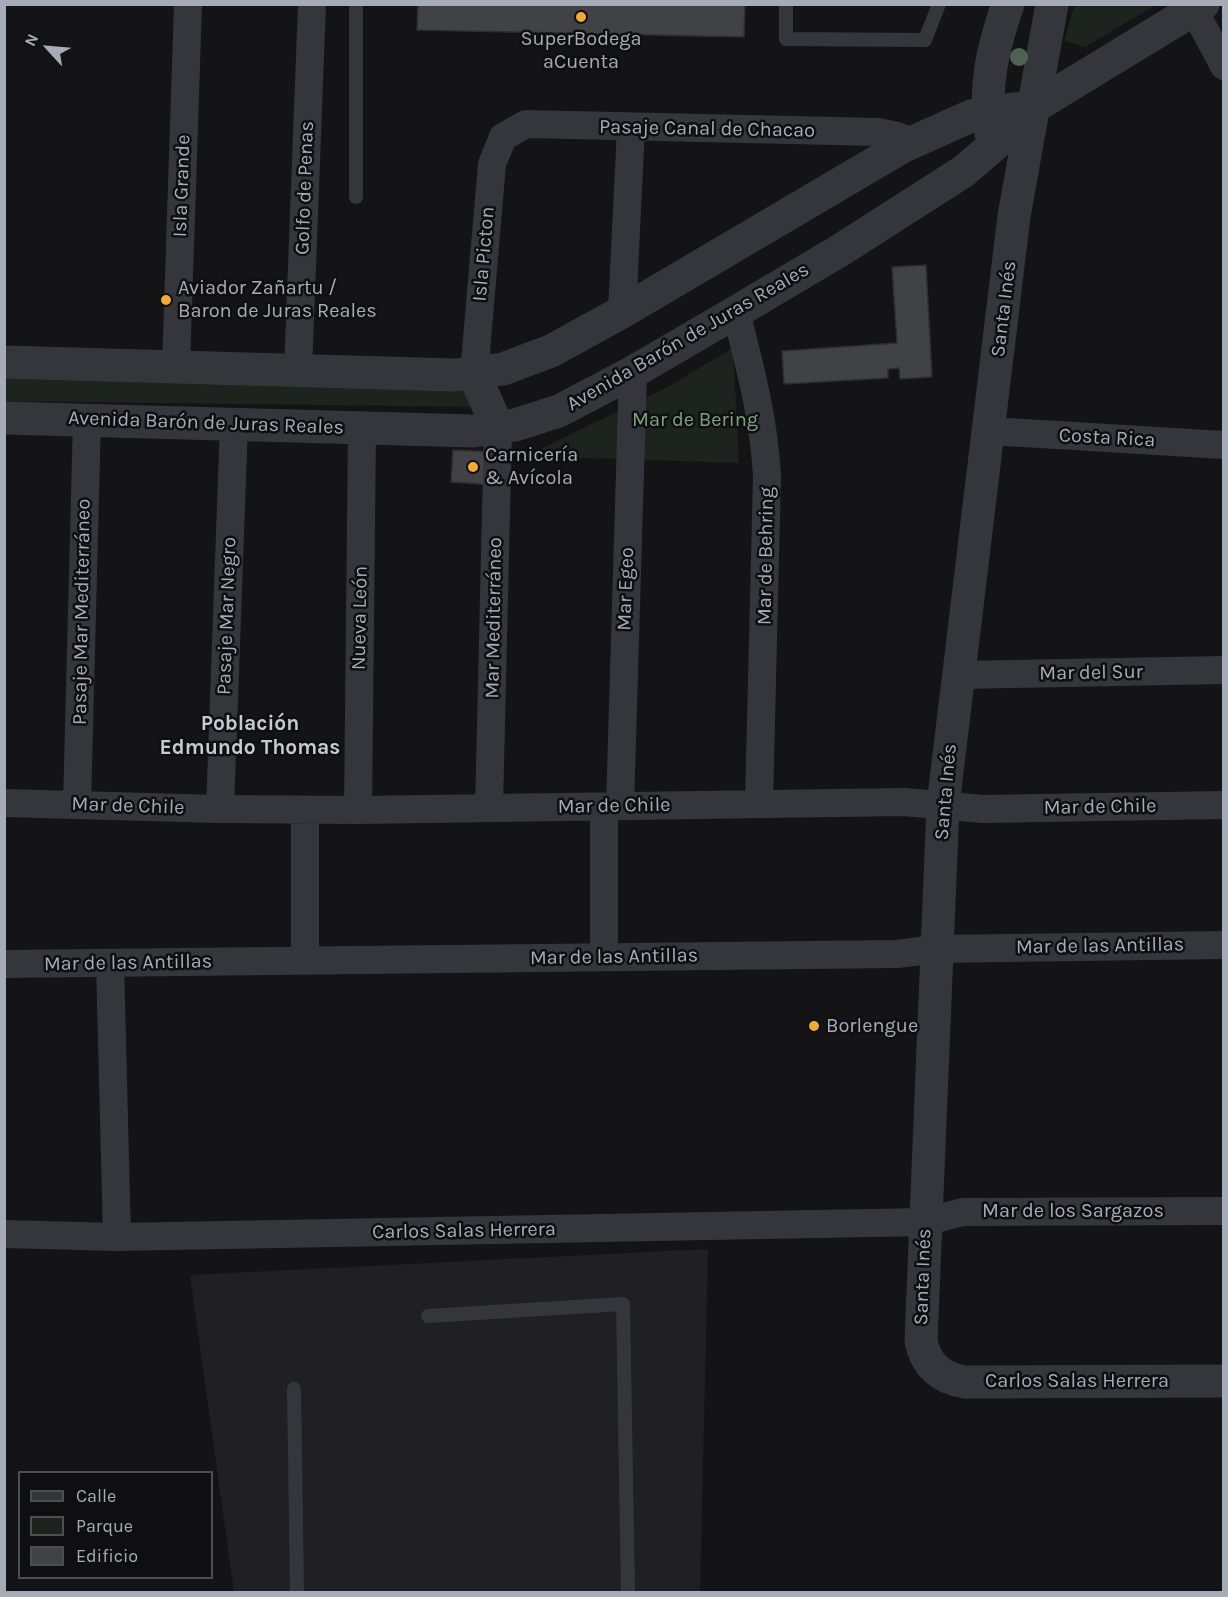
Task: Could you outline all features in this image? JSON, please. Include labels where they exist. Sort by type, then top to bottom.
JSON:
[{"type":"street","name":"Isla Grande","points":[[176,367],[188,4]]},
{"type":"street","name":"Golfo de Penas","points":[[298,371],[312,4]]},
{"type":"street","name":"Santa Inés","points":[[933,1368],[927,1360],[921,1341],[924,1222],[943,806],[990,431],[1014,216],[1052,4]]},
{"type":"street","name":"Santa Inés","points":[[1007,5],[991,60],[987,112],[993,146],[1014,216]]},
{"type":"street","name":"Avenida Barón de Juras Reales","points":[[4,418],[473,431],[534,420],[559,411],[633,372],[839,251],[964,171],[1034,107],[1199,7]]},
{"type":"street","points":[[1199,7],[1224,66]]},
{"type":"street","name":"Avenida Barón de Juras Reales","points":[[4,362],[454,375],[502,369],[551,351],[622,312],[913,142],[971,116],[1034,107]]},
{"type":"street","name":"Pasaje Canal de Chacao","points":[[503,137],[526,124],[878,132],[913,142]]},
{"type":"street","points":[[622,312],[631,128]]},
{"type":"street","name":"Isla Picton","points":[[474,374],[492,164],[503,137]]},
{"type":"street","name":"Mar de Behring","points":[[736,312],[759,400],[767,476],[759,803]]},
{"type":"street","name":"Mar Egeo","points":[[604,957],[633,372]]},
{"type":"street","points":[[474,374],[498,428]]},
{"type":"street","name":"Pasaje Mar Mediterráneo","points":[[78,805],[87,419]]},
{"type":"street","name":"Pasaje Mar Negro","points":[[220,809],[234,423]]},
{"type":"street","name":"Nueva León","points":[[358,810],[362,427]]},
{"type":"street","name":"Mar Mediterráneo","points":[[489,808],[498,428]]},
{"type":"street","name":"Costa Rica","points":[[990,431],[1224,445]]},
{"type":"street","name":"Mar del Sur","points":[[959,675],[1224,670]]},
{"type":"street","name":"Mar de Chile","points":[[4,803],[305,810],[904,802],[983,809],[1224,805]]},
{"type":"street","points":[[305,810],[305,961]]},
{"type":"street","name":"Mar de las Antillas","points":[[4,964],[897,954],[936,949],[1224,945]]},
{"type":"street","points":[[110,963],[117,1237]]},
{"type":"street","name":"Mar de los Sargazos","points":[[924,1222],[963,1212],[1224,1211]]},
{"type":"street","name":"Carlos Salas Herrera","points":[[4,1234],[117,1237],[924,1222]]},
{"type":"street","name":"Carlos Salas Herrera","points":[[933,1368],[943,1376],[964,1382],[1224,1380]]},
{"type":"lane","points":[[356,4],[356,197]]},
{"type":"lane","points":[[786,4],[786,39],[925,40],[939,4]]},
{"type":"lane","points":[[428,1316],[623,1304],[628,1593]]},
{"type":"lane","points":[[294,1389],[297,1593]]},
{"type":"shaded area","points":[[708,1249],[700,1592],[234,1592],[190,1275]]},
{"type":"green space","points":[[1075,4],[1156,5],[1085,47],[1064,41]]},
{"type":"green space","name":"Mar de Bering","points":[[733,348],[739,463],[526,456],[664,389]]},
{"type":"green space","points":[[5,375],[475,386],[476,407],[5,401]]},
{"type":"building","name":"SuperBodega aCuenta","points":[[418,4],[745,4],[744,37],[417,30]]},
{"type":"building","points":[[926,265],[932,377],[900,379],[899,368],[888,369],[888,378],[784,384],[782,351],[897,343],[892,267]]},
{"type":"building","name":"Carnicería & Avícola","points":[[453,450],[495,452],[493,485],[451,482]]},
{"type":"place","name":"SuperBodega aCuenta","points":[[581,17]]},
{"type":"place","name":"Aviador Zañartu / Baron de Juras Reales","points":[[166,300]]},
{"type":"place","name":"Carnicería & Avícola","points":[[473,467]]},
{"type":"place","name":"Borlengue","points":[[814,1026]]},
{"type":"district","name":"Población Edmundo Thomas","points":[[250,736]]}]
